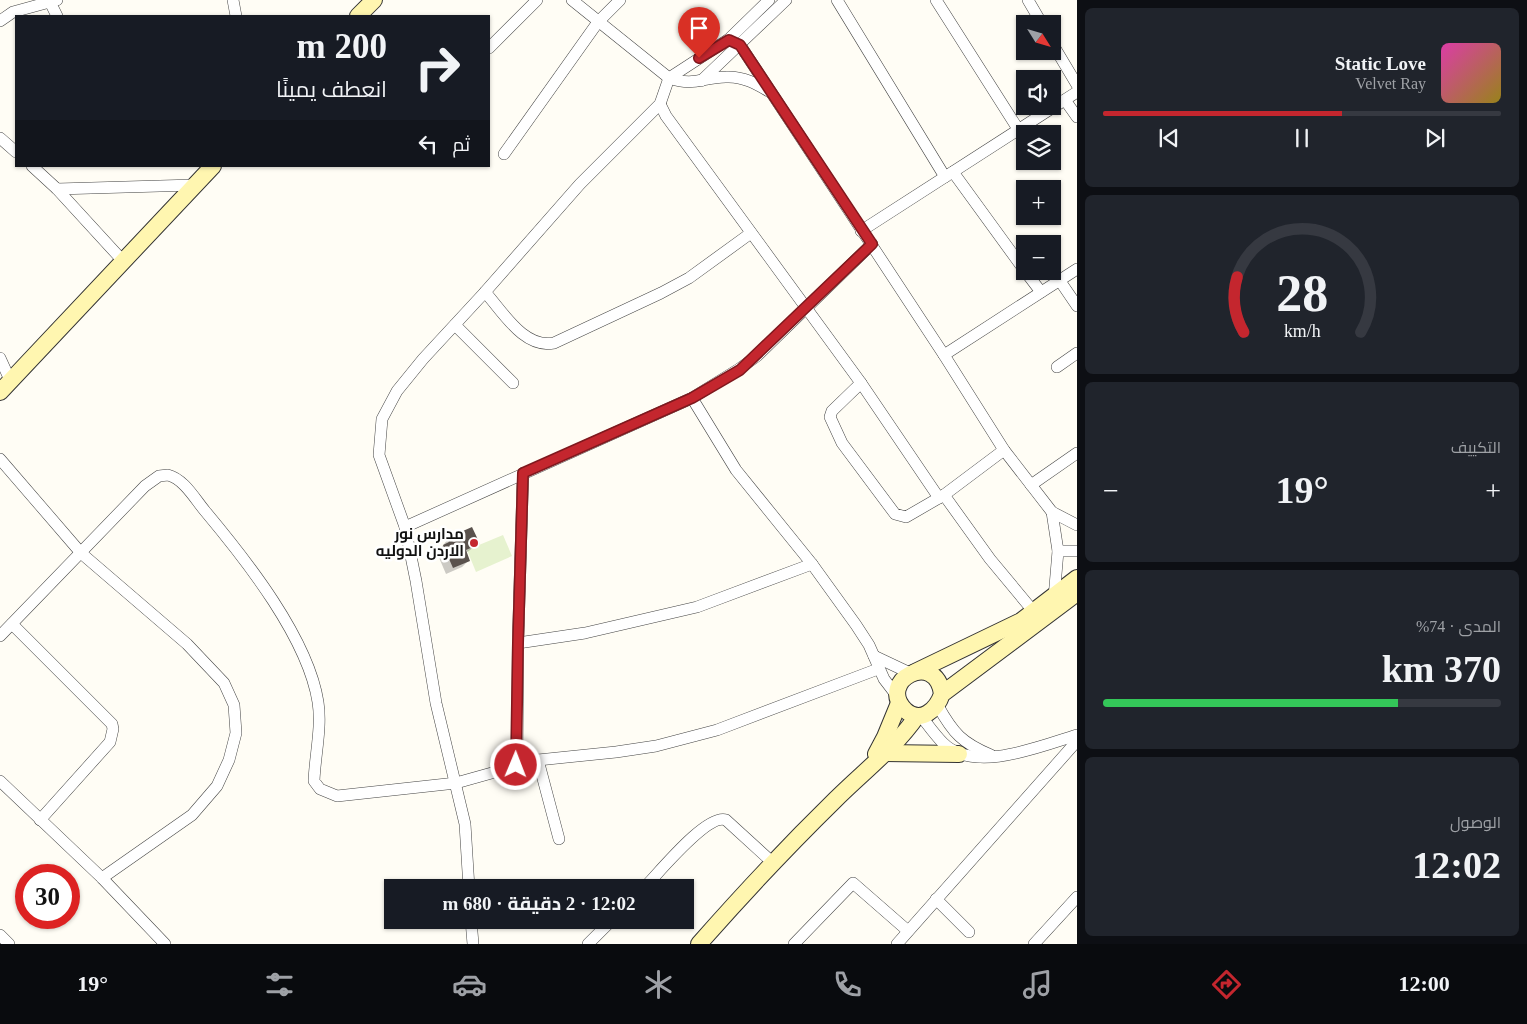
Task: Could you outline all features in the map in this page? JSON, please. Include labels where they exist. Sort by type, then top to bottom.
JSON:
[{"type":"street","points":[[8,0],[13,12]]},
{"type":"street","points":[[233,0],[236,15]]},
{"type":"street","points":[[359,15],[374,0]]},
{"type":"street","points":[[490,47],[537,0]]},
{"type":"street","points":[[572,0],[669,78],[683,83],[700,82],[727,76],[749,80],[772,93]]},
{"type":"street","points":[[504,154],[598,22],[620,0]]},
{"type":"street","points":[[468,879],[465,824],[436,703],[405,527],[379,455],[382,419],[388,405],[407,377],[455,326],[580,184],[660,104],[669,78],[729,40],[769,0]]},
{"type":"street","points":[[700,82],[786,0]]},
{"type":"street","points":[[837,0],[949,175],[1016,260]]},
{"type":"street","points":[[936,0],[1016,126]]},
{"type":"street","points":[[1028,0],[1037,15]]},
{"type":"street","points":[[0,21],[13,12],[54,1],[57,15]]},
{"type":"street","points":[[729,40],[740,45],[861,231],[872,244],[1004,450],[1052,512],[1077,525]]},
{"type":"street","points":[[1061,58],[1077,85]]},
{"type":"street","points":[[1024,125],[1077,92]]},
{"type":"street","points":[[1065,100],[1077,117]]},
{"type":"street","points":[[660,104],[666,116],[942,496],[990,559],[1034,612]]},
{"type":"street","points":[[861,231],[1016,130]]},
{"type":"street","points":[[0,138],[15,151]]},
{"type":"street","points":[[33,167],[57,188],[123,261]]},
{"type":"street","points":[[5,386],[211,167]]},
{"type":"street","points":[[57,188],[194,185]]},
{"type":"street","points":[[485,292],[526,337],[543,344],[554,343],[682,282],[751,233]]},
{"type":"street","points":[[405,527],[692,398],[748,362],[872,244]]},
{"type":"street","points":[[944,355],[1077,269]]},
{"type":"street","points":[[1032,280],[1041,292]]},
{"type":"street","points":[[1060,281],[1077,306]]},
{"type":"street","points":[[455,326],[513,383]]},
{"type":"street","points":[[1057,367],[1077,353]]},
{"type":"street","points":[[0,358],[5,386]]},
{"type":"street","points":[[861,383],[832,411],[830,417],[842,443],[895,514],[906,517],[942,496],[1004,450]]},
{"type":"street","points":[[692,398],[736,470],[812,564],[856,625],[874,656],[878,669],[907,712],[919,716],[944,744],[959,754],[971,758],[995,756],[1077,735]]},
{"type":"street","points":[[1031,485],[1077,453]]},
{"type":"street","points":[[0,459],[81,553],[187,644],[224,683],[234,705],[236,733],[229,760],[217,786],[192,815],[102,878]]},
{"type":"street","points":[[516,765],[523,473]]},
{"type":"street","points":[[0,636],[145,486],[159,476],[168,474],[174,476],[220,528],[270,595],[309,668],[319,715],[314,781],[324,791],[337,796],[456,783],[538,760],[616,752],[691,738],[878,669]]},
{"type":"street","points":[[1052,512],[1058,551],[1054,598]]},
{"type":"street","points":[[1058,551],[1077,551]]},
{"type":"street","points":[[518,643],[585,634],[696,607],[812,564]]},
{"type":"street","points":[[870,765],[886,738],[898,700],[900,683],[913,673],[1002,630],[1034,612],[1077,578]]},
{"type":"street","points":[[699,944],[772,862],[870,765],[885,753],[919,716],[931,713],[940,700],[1077,593]]},
{"type":"street","points":[[12,624],[112,724],[113,729],[110,742],[40,820]]},
{"type":"street","points":[[874,656],[913,673],[922,671],[934,676],[938,682],[940,700],[952,731],[963,741],[995,756]]},
{"type":"street","points":[[897,944],[1077,741]]},
{"type":"street","points":[[885,753],[959,754]]},
{"type":"street","points":[[538,760],[559,839]]},
{"type":"street","points":[[0,780],[102,878],[165,944]]},
{"type":"street","points":[[652,879],[682,847],[715,821],[721,819],[726,820],[772,862]]},
{"type":"street","points":[[794,944],[853,883],[908,931]]},
{"type":"street","points":[[1034,944],[1077,897]]},
{"type":"street","points":[[936,899],[969,932]]},
{"type":"street","points":[[472,929],[473,944]]},
{"type":"street","points":[[588,944],[603,929]]},
{"type":"street","points":[[0,935],[9,944]]},
{"type":"green space","points":[[503,535],[512,556],[476,572],[467,550]]},
{"type":"building","points":[[472,527],[480,544],[466,550],[470,561],[453,568],[443,545],[449,542],[447,538]]},
{"type":"place","name":"مدارس نور الاردن الدوليه","points":[[474,543]]},
{"type":"route","points":[[516,765],[523,473],[692,398],[740,370],[757,356],[872,244],[861,231],[740,45],[735,41],[729,40],[699,58]]}]
